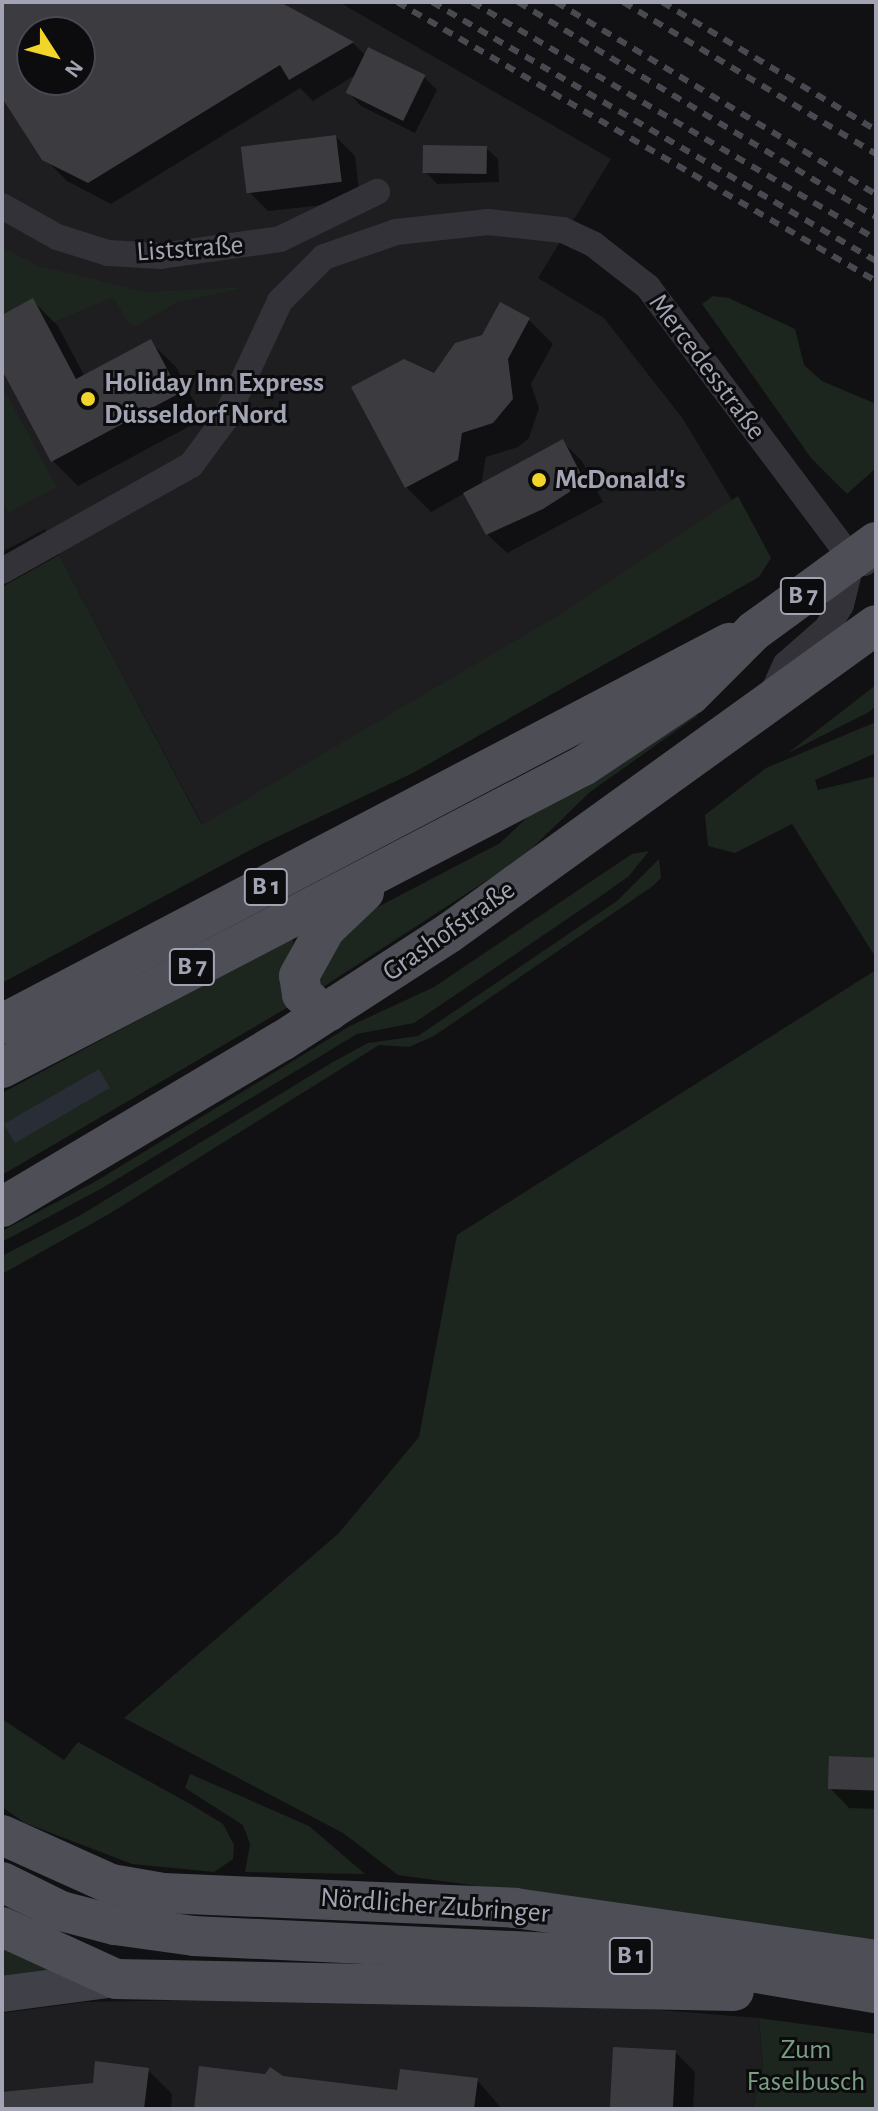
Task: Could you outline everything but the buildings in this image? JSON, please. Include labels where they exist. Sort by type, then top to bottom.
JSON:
[{"type":"main road","name":"B 7","points":[[2,1068],[610,749],[690,695],[754,631],[868,556]]},
{"type":"main road","name":"Grashofstraße","points":[[3,1207],[329,1011],[449,933],[876,625]]},
{"type":"main road","name":"B 1","points":[[18,1016],[754,631]]},
{"type":"main road","points":[[329,1011],[318,1009],[302,994],[301,968],[325,929],[384,869]]},
{"type":"main road","name":"Nördlicher Zubringer","points":[[2,1835],[111,1884],[163,1893],[515,1908],[876,1960]]},
{"type":"main road","name":"B 1","points":[[2,1882],[61,1911],[115,1925],[194,1936],[668,1958],[876,1993]]},
{"type":"main road","points":[[2,1927],[116,1979]]},
{"type":"main road","name":"B 1","points":[[116,1979],[718,1989],[876,2007]]},
{"type":"main road","points":[[2,1994],[116,1979]]},
{"type":"street","name":"Liststraße","points":[[2,206],[57,237],[108,253],[161,256],[280,239],[377,192]]},
{"type":"street","name":"Mercedesstraße","points":[[2,571],[191,465],[225,419],[280,301],[324,257],[396,232],[500,222],[563,230],[593,244],[648,287],[868,556]]},
{"type":"street","points":[[769,702],[786,664],[827,628],[868,556]]},
{"type":"shaded area","points":[[2,2],[339,2],[611,159],[538,278],[604,318],[683,419],[742,517],[209,837],[45,529],[2,552]]},
{"type":"shaded area","points":[[99,1069],[110,1088],[15,1143],[4,1124]]},
{"type":"shaded area","points":[[469,1995],[759,2018],[763,2067],[753,2109],[2,2109],[2,2013],[85,2002]]},
{"type":"green space","points":[[2,247],[39,266],[146,292],[247,287],[175,303],[139,325],[130,325],[113,297],[47,325],[2,318]]},
{"type":"green space","points":[[713,296],[729,298],[795,329],[804,365],[822,381],[876,404],[876,468],[847,494],[811,458],[702,304]]},
{"type":"green space","points":[[2,386],[57,487],[8,513],[2,501]]},
{"type":"green space","points":[[738,496],[771,558],[759,577],[411,774],[258,846],[2,983],[2,587],[59,555],[202,825],[557,616]]},
{"type":"green space","points":[[876,685],[876,706],[869,712],[788,753]]},
{"type":"green space","points":[[696,710],[697,716],[590,792],[524,856],[320,989],[316,961],[355,919],[500,843],[536,809]]},
{"type":"green space","points":[[876,722],[876,753],[815,780],[818,790],[876,776],[876,958],[792,824],[735,853],[708,846],[705,815],[766,768]]},
{"type":"green space","points":[[649,851],[629,876],[414,1023],[357,1034],[104,1187],[2,1242],[2,1231],[98,1180],[350,1026],[434,987],[632,854]]},
{"type":"green space","points":[[659,859],[661,878],[653,886],[434,1036],[409,1047],[379,1045],[109,1214],[2,1274],[2,1256],[79,1216],[333,1062],[368,1043],[418,1036],[617,901]]},
{"type":"green space","points":[[290,939],[294,941],[285,971],[290,1006],[2,1175],[2,1093]]},
{"type":"green space","points":[[876,970],[876,1946],[771,1927],[398,1875],[343,1833],[124,1718],[338,1534],[419,1437],[457,1235]]},
{"type":"green space","points":[[2,1719],[64,1760],[78,1742],[192,1805],[223,1824],[234,1845],[233,1859],[214,1872],[132,1864],[25,1823],[2,1807]]},
{"type":"green space","points":[[190,1774],[309,1826],[365,1874],[245,1872],[250,1844],[243,1825],[185,1788]]},
{"type":"green space","points":[[2,1948],[55,1970],[2,1977]]},
{"type":"green space","name":"Zum Faselbusch","points":[[759,2018],[876,2034],[876,2109],[753,2109],[763,2067]]},
{"type":"railway","points":[[397,2],[876,281]]},
{"type":"railway","points":[[432,2],[876,261]]},
{"type":"railway","points":[[472,2],[876,239]]},
{"type":"railway","points":[[518,2],[876,217]]},
{"type":"railway","points":[[556,2],[876,194]]},
{"type":"railway","points":[[623,2],[876,154]]},
{"type":"railway","points":[[662,2],[876,130]]},
{"type":"place","name":"Holiday Inn Express Düsseldorf Nord","points":[[88,399]]},
{"type":"place","name":"McDonald's","points":[[539,480]]}]
